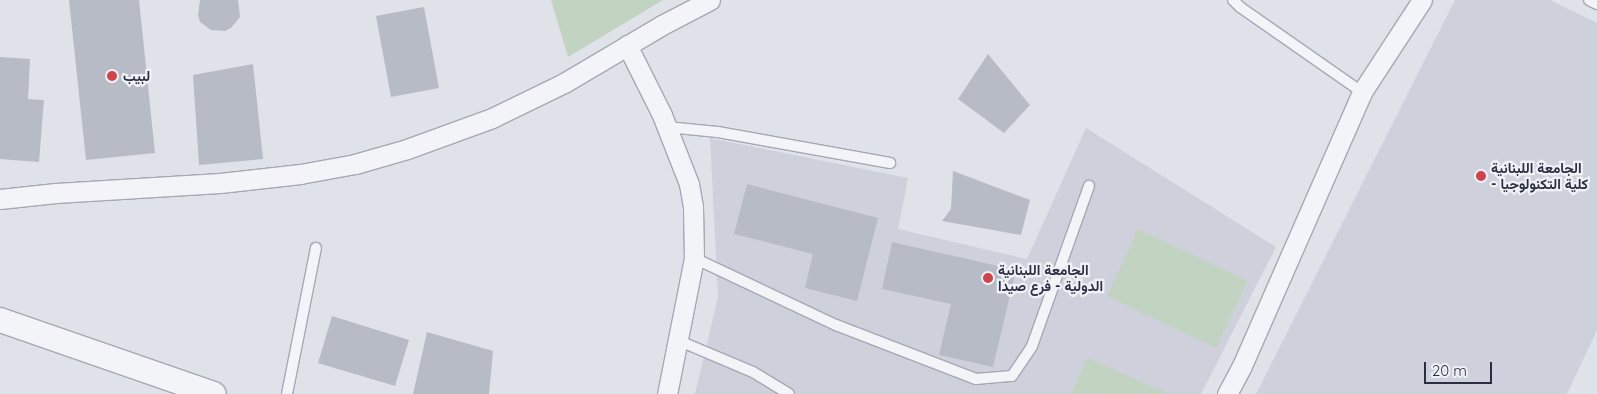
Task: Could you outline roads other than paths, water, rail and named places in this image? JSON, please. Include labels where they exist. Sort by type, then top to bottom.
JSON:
[{"type":"street","points":[[0,199],[56,193],[220,183],[300,174],[355,164],[492,118],[564,83],[627,45],[710,0]]},
{"type":"street","points":[[1227,394],[1241,368],[1362,92],[1422,0]]},
{"type":"street","points":[[627,45],[666,127],[689,184],[694,223],[694,258],[667,394]]},
{"type":"street","points":[[0,320],[214,394]]},
{"type":"lane","points":[[1233,0],[1240,7],[1362,92]]},
{"type":"lane","points":[[1589,0],[1597,4]]},
{"type":"lane","points":[[666,127],[718,132],[890,162]]},
{"type":"lane","points":[[694,258],[836,325],[976,379],[1012,376],[1032,346],[1089,186]]},
{"type":"lane","points":[[287,394],[316,248]]},
{"type":"lane","points":[[677,340],[752,372],[788,394]]},
{"type":"place","name":"لبيب","points":[[112,76]]},
{"type":"place","name":"الجامعة اللبنانية - كلية التكنولوجيا","points":[[1481,176]]},
{"type":"place","name":"الجامعة اللبنانية الدولية - فرع صيدا","points":[[988,278]]}]
